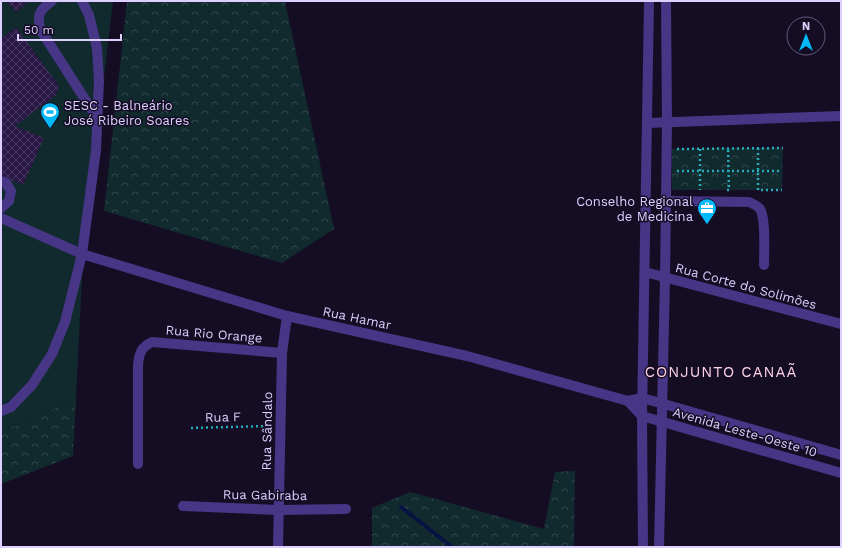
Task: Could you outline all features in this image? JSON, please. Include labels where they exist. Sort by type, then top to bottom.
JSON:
[{"type":"street","points":[[52,1],[42,9],[38,19],[40,29],[97,118]]},
{"type":"street","points":[[1,411],[11,407],[32,384],[52,354],[65,322],[82,254],[96,150],[99,81],[97,48],[89,15],[82,1]]},
{"type":"street","points":[[643,547],[642,398],[649,1]]},
{"type":"street","points":[[660,547],[662,421],[664,404],[667,122],[666,1]]},
{"type":"street","points":[[648,123],[841,116]]},
{"type":"street","points":[[1,181],[6,183],[9,187],[11,197],[6,205],[1,208]]},
{"type":"street","points":[[666,201],[749,202],[755,204],[760,208],[764,222],[764,265]]},
{"type":"street","name":"Rua Hamar","points":[[1,218],[82,254],[287,316],[467,356],[628,401],[642,398]]},
{"type":"street","name":"Rua Corte do Solimões","points":[[645,272],[841,324]]},
{"type":"street","name":"Rua Sândalo","points":[[278,547],[282,354],[287,316]]},
{"type":"street","name":"Rua Rio Orange","points":[[138,464],[138,365],[139,355],[144,346],[152,342],[282,354]]},
{"type":"street","name":"Avenida Leste-Oeste 10","points":[[642,398],[841,455]]},
{"type":"street","points":[[628,401],[642,416]]},
{"type":"street","name":"Avenida Leste-Oeste 10","points":[[642,416],[841,473]]},
{"type":"street","name":"Rua Gabiraba","points":[[183,506],[278,510],[346,509]]},
{"type":"path","points":[[700,148],[700,190]]},
{"type":"path","points":[[722,190],[729,190],[728,148]]},
{"type":"path","points":[[758,148],[758,190],[782,190]]},
{"type":"path","points":[[672,149],[783,148]]},
{"type":"path","points":[[672,171],[782,171]]},
{"type":"path","points":[[693,190],[707,190]]},
{"type":"path","name":"Rua F","points":[[191,428],[280,426]]},
{"type":"green space","name":"SESC - Balneário José Ribeiro Soares","points":[[1,1],[113,1],[83,257],[76,399],[1,432]]},
{"type":"green space","points":[[127,1],[285,1],[334,229],[282,263],[104,211]]},
{"type":"green space","points":[[783,148],[782,190],[672,190],[672,149]]},
{"type":"green space","points":[[76,399],[73,456],[1,484],[1,432]]},
{"type":"green space","points":[[575,471],[574,547],[372,547],[372,508],[410,492],[544,529],[555,472]]},
{"type":"building","points":[[30,1],[16,12],[7,2]]},
{"type":"building","points":[[16,27],[59,86],[56,95],[15,126],[44,138],[23,185],[1,176],[1,39]]},
{"type":"waterway","points":[[401,507],[452,547]]},
{"type":"place","name":"SESC - Balneário José Ribeiro Soares","points":[[50,129]]},
{"type":"place","name":"Conselho Regional de Medicina","points":[[707,225]]},
{"type":"district","name":"CONJUNTO CANAÃ","points":[[721,372]]}]
